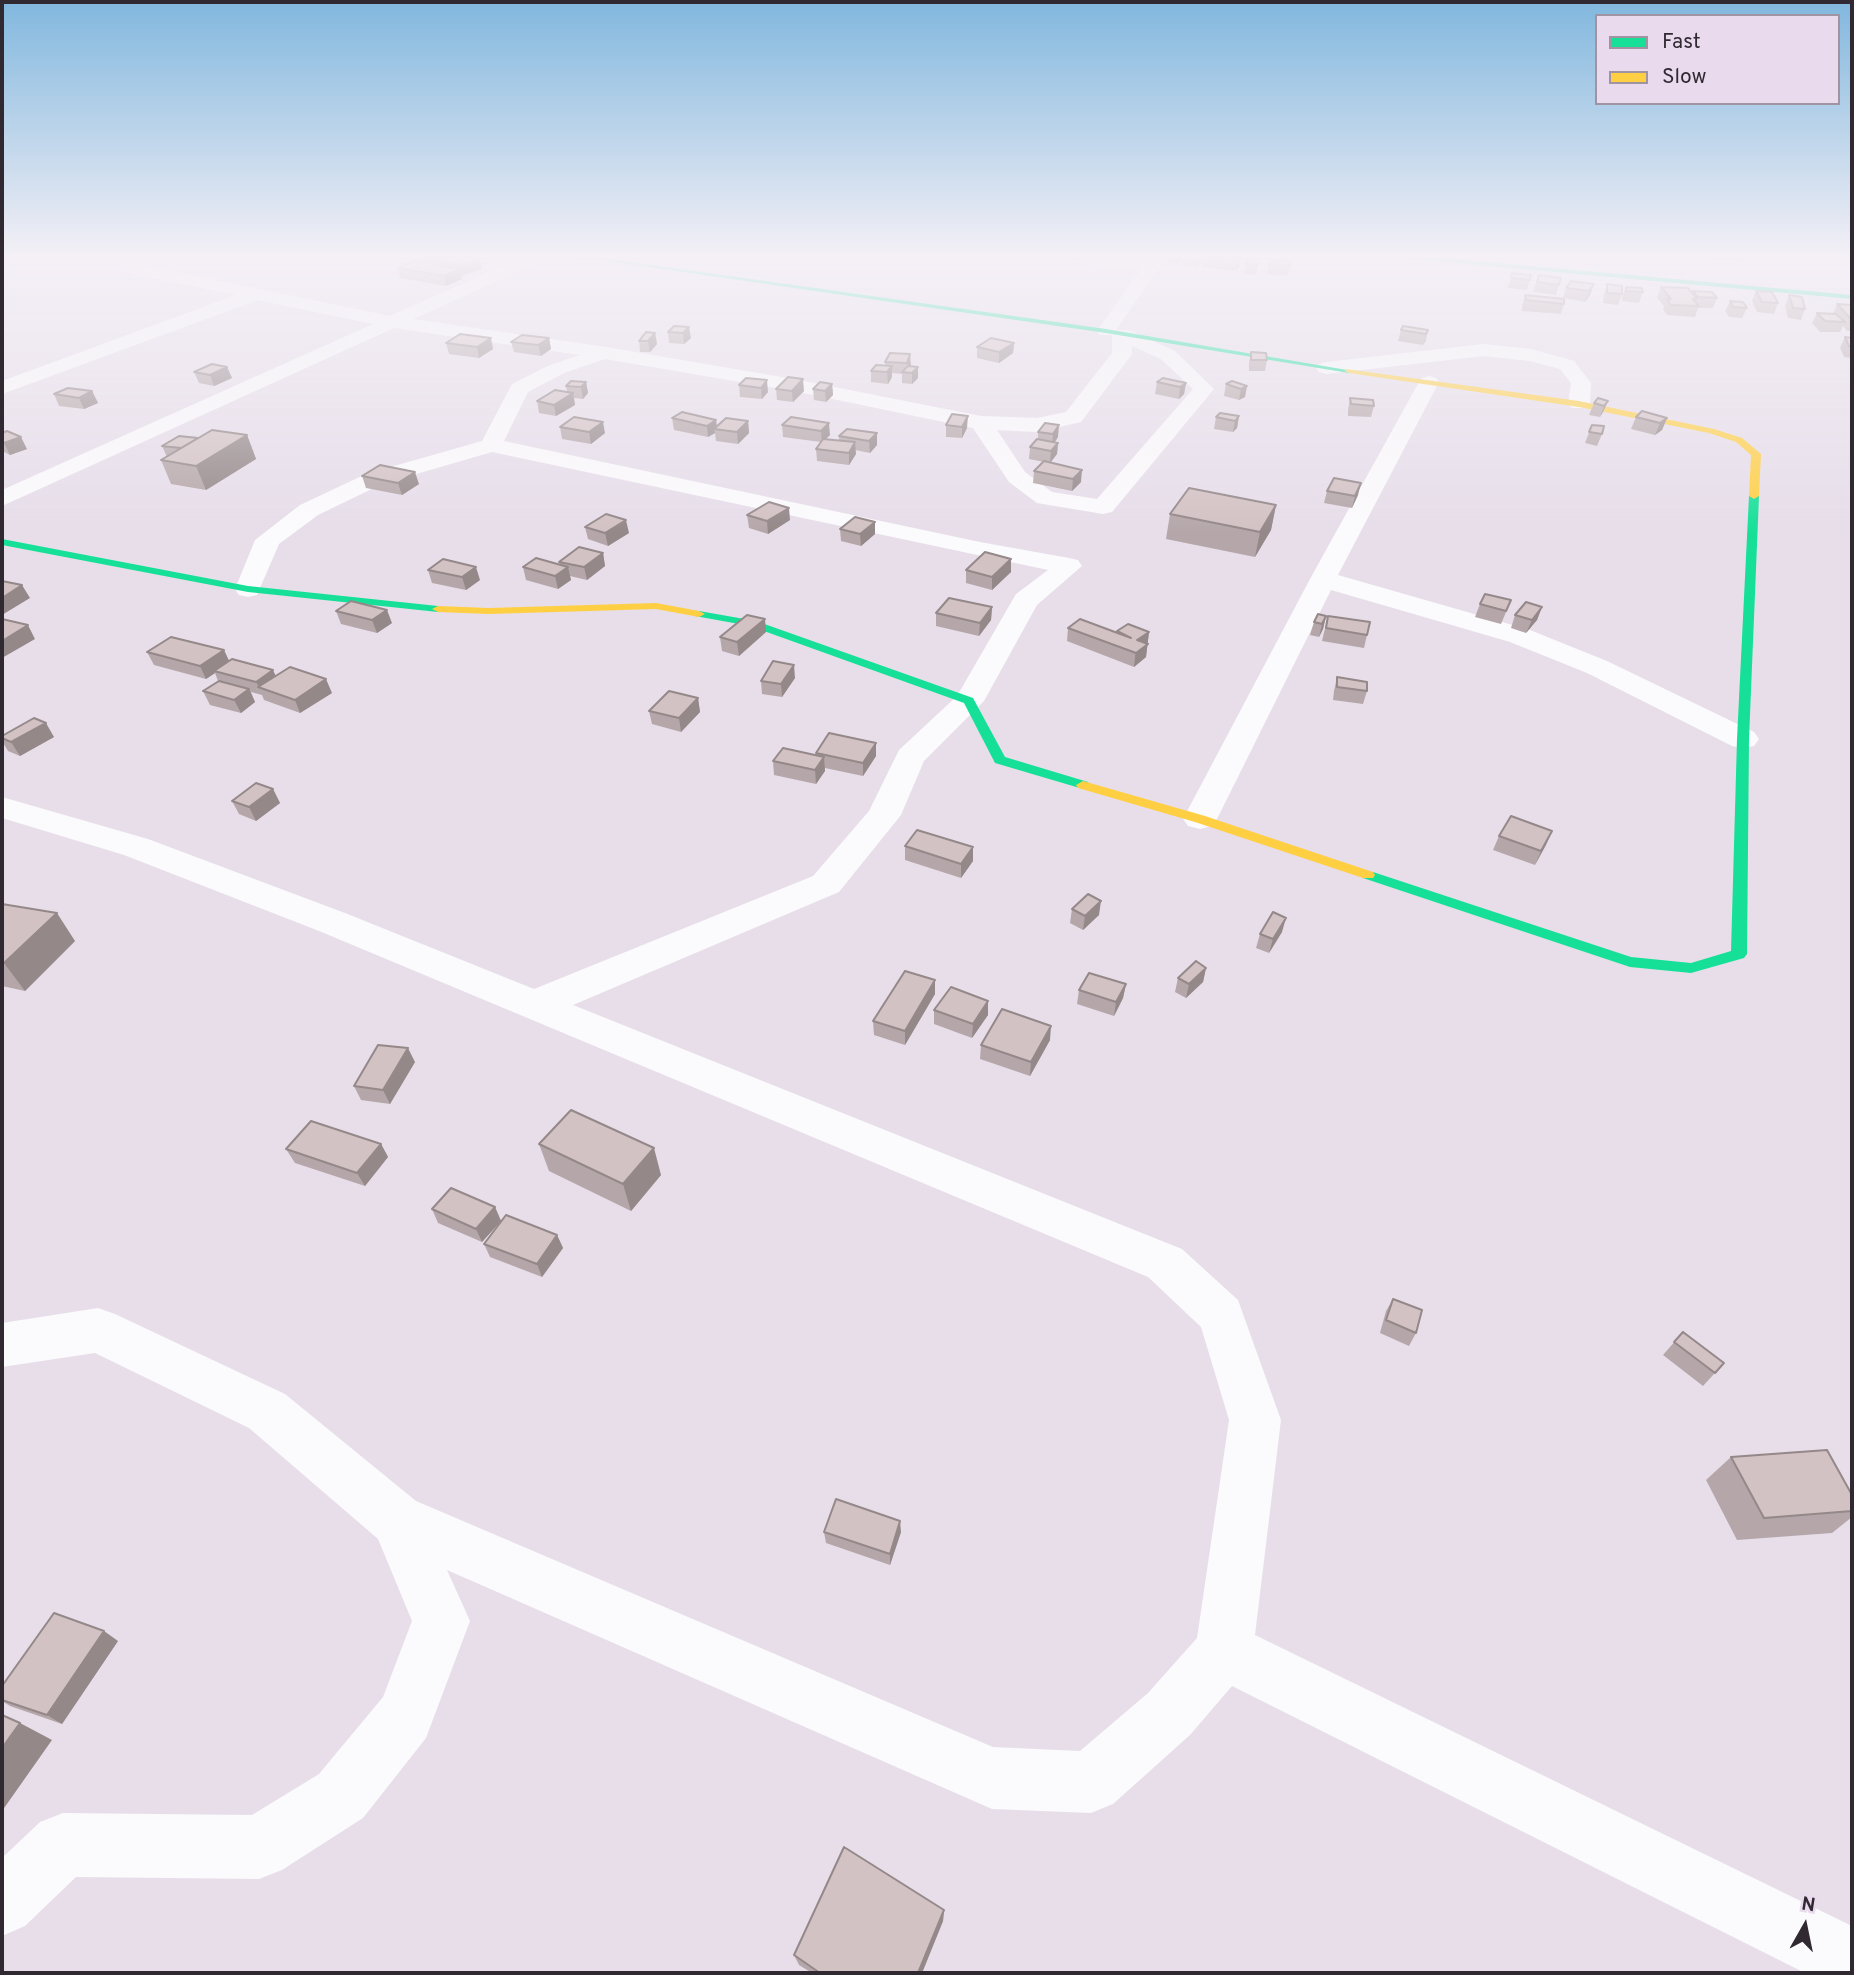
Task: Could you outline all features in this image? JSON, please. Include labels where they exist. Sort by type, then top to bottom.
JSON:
[{"type":"street","points":[[2,388],[107,349]]},
{"type":"street","points":[[2,499],[332,349]]},
{"type":"street","points":[[574,349],[799,386],[981,423],[1037,425],[1073,417],[1122,354],[1120,349]]},
{"type":"street","points":[[981,423],[1017,477],[1045,498],[1103,507],[1204,389],[1168,355],[1154,349]]},
{"type":"street","points":[[2,542],[248,589],[411,608],[489,611],[656,606],[752,623],[969,701],[1000,760],[1200,820],[1630,962],[1691,968],[1739,954],[1742,739],[1756,454],[1738,440],[1711,431],[1579,404],[1215,349]]},
{"type":"street","points":[[1326,368],[1483,350],[1531,355],[1567,365],[1581,383],[1579,404]]},
{"type":"street","points":[[491,445],[519,388],[556,369],[606,354]]},
{"type":"street","points":[[1200,820],[1322,579],[1429,383]]},
{"type":"street","points":[[248,589],[268,540],[309,510],[374,479],[491,445],[980,550],[1069,566],[1026,600],[969,701],[910,757],[884,815],[826,884],[534,1005]]},
{"type":"street","points":[[1322,579],[1520,636],[1597,667],[1742,739]]},
{"type":"street","points":[[2,807],[136,847],[332,922],[1165,1263],[1221,1315],[1255,1420],[1224,1651],[1169,1714],[1091,1782],[992,1778],[397,1520],[267,1411],[98,1330],[2,1345]]},
{"type":"street","points":[[2,1903],[63,1845],[259,1847],[341,1796],[405,1717],[441,1620],[397,1520]]},
{"type":"street","points":[[1224,1651],[1852,1961]]},
{"type":"building","points":[[1251,352],[1266,353],[1267,360],[1251,360]]},
{"type":"building","points":[[890,353],[910,354],[907,363],[885,362]]},
{"type":"building","points":[[212,364],[227,367],[210,375],[194,372]]},
{"type":"building","points":[[876,365],[892,366],[887,372],[871,371]]},
{"type":"building","points":[[908,366],[918,367],[912,373],[902,372]]},
{"type":"building","points":[[788,377],[803,379],[792,391],[776,389]]},
{"type":"building","points":[[746,378],[767,380],[761,388],[739,385]]},
{"type":"building","points":[[1163,378],[1186,383],[1180,387],[1157,382]]},
{"type":"building","points":[[571,381],[586,382],[581,387],[566,386]]},
{"type":"building","points":[[1232,381],[1247,386],[1241,389],[1226,384]]},
{"type":"building","points":[[820,382],[832,384],[825,391],[813,389]]},
{"type":"building","points":[[68,388],[92,391],[79,398],[54,394]]},
{"type":"building","points":[[555,390],[573,393],[554,405],[537,401]]},
{"type":"building","points":[[1350,398],[1373,400],[1374,406],[1351,404]]},
{"type":"building","points":[[1598,398],[1608,401],[1604,406],[1594,403]]},
{"type":"building","points":[[1642,411],[1667,418],[1660,423],[1636,417]]},
{"type":"building","points":[[682,412],[716,420],[707,426],[672,418]]},
{"type":"building","points":[[1220,413],[1239,416],[1235,421],[1216,417]]},
{"type":"building","points":[[952,414],[968,416],[962,427],[946,425]]},
{"type":"building","points":[[574,417],[603,422],[589,432],[560,427]]},
{"type":"building","points":[[791,417],[829,423],[821,431],[782,425]]},
{"type":"building","points":[[726,418],[748,421],[737,432],[714,429]]},
{"type":"building","points":[[1045,423],[1059,425],[1053,434],[1038,432]]},
{"type":"building","points":[[1592,425],[1604,426],[1602,434],[1589,432]]},
{"type":"building","points":[[847,429],[877,433],[869,441],[839,436]]},
{"type":"building","points":[[212,430],[247,435],[196,466],[161,460]]},
{"type":"building","points":[[7,431],[21,437],[4,443],[2,433]]},
{"type":"building","points":[[179,436],[198,438],[181,448],[162,446]]},
{"type":"building","points":[[823,439],[855,442],[849,453],[816,449]]},
{"type":"building","points":[[1037,439],[1058,443],[1051,451],[1030,447]]},
{"type":"building","points":[[1044,461],[1082,470],[1073,479],[1034,471]]},
{"type":"building","points":[[380,465],[415,472],[398,483],[362,476]]},
{"type":"building","points":[[1334,478],[1361,483],[1355,496],[1327,491]]},
{"type":"building","points":[[1189,488],[1276,505],[1260,532],[1170,514]]},
{"type":"building","points":[[769,502],[789,508],[767,521],[747,515]]},
{"type":"building","points":[[606,514],[626,520],[605,533],[585,527]]},
{"type":"building","points":[[855,517],[875,522],[860,534],[840,529]]},
{"type":"building","points":[[579,547],[603,553],[584,567],[559,562]]},
{"type":"building","points":[[985,552],[1011,559],[992,577],[966,570]]},
{"type":"building","points":[[536,558],[568,567],[555,576],[523,567]]},
{"type":"building","points":[[443,559],[476,567],[462,577],[428,570]]},
{"type":"building","points":[[2,581],[22,585],[2,598]]},
{"type":"building","points":[[1485,594],[1511,600],[1506,611],[1480,604]]},
{"type":"building","points":[[949,598],[992,607],[980,623],[936,613]]},
{"type":"building","points":[[351,601],[387,610],[372,620],[336,611]]},
{"type":"building","points":[[1526,602],[1542,607],[1532,620],[1515,615]]},
{"type":"building","points":[[1318,614],[1326,616],[1322,624],[1314,622]]},
{"type":"building","points":[[747,615],[765,619],[737,642],[720,637]]},
{"type":"building","points":[[1328,616],[1370,622],[1367,635],[1326,628]]},
{"type":"building","points":[[2,619],[28,625],[2,641]]},
{"type":"building","points":[[1080,619],[1131,638],[1117,631],[1128,624],[1149,632],[1137,640],[1148,644],[1136,653],[1068,628]]},
{"type":"building","points":[[171,637],[224,650],[200,666],[147,652]]},
{"type":"building","points":[[232,659],[273,670],[256,682],[214,671]]},
{"type":"building","points":[[773,661],[794,665],[781,684],[761,681]]},
{"type":"building","points":[[290,667],[326,679],[295,700],[258,687]]},
{"type":"building","points":[[1337,677],[1367,682],[1367,691],[1337,687]]},
{"type":"building","points":[[219,681],[249,689],[234,700],[203,691]]},
{"type":"building","points":[[669,691],[698,698],[679,718],[649,711]]},
{"type":"building","points":[[34,718],[46,723],[11,742],[2,738],[2,736]]},
{"type":"building","points":[[829,733],[876,743],[863,763],[816,753]]},
{"type":"building","points":[[783,748],[824,757],[815,770],[773,761]]},
{"type":"building","points":[[256,783],[273,789],[249,807],[232,801]]},
{"type":"building","points":[[1511,816],[1552,831],[1541,851],[1499,836]]},
{"type":"building","points":[[917,830],[973,847],[961,864],[905,846]]},
{"type":"building","points":[[1088,894],[1101,901],[1085,916],[1072,909]]},
{"type":"building","points":[[2,904],[57,913],[4,963],[2,963]]},
{"type":"building","points":[[1273,912],[1286,918],[1273,939],[1260,934]]},
{"type":"building","points":[[1196,961],[1206,968],[1189,984],[1178,978]]},
{"type":"building","points":[[905,971],[935,980],[905,1031],[873,1021]]},
{"type":"building","points":[[1089,973],[1126,984],[1116,1002],[1079,990]]},
{"type":"building","points":[[951,987],[988,1001],[973,1024],[934,1010]]},
{"type":"building","points":[[1002,1009],[1051,1026],[1031,1062],[981,1045]]},
{"type":"building","points":[[378,1045],[408,1048],[383,1090],[354,1086]]},
{"type":"building","points":[[571,1110],[654,1148],[623,1184],[539,1144]]},
{"type":"building","points":[[311,1121],[381,1144],[357,1173],[286,1149]]},
{"type":"building","points":[[451,1188],[495,1207],[476,1229],[432,1209]]},
{"type":"building","points":[[506,1215],[557,1235],[537,1264],[484,1244]]},
{"type":"building","points":[[1393,1299],[1422,1310],[1416,1333],[1386,1320]]},
{"type":"building","points":[[1683,1332],[1724,1363],[1715,1373],[1674,1342]]},
{"type":"building","points":[[1827,1450],[1852,1495],[1852,1511],[1764,1518],[1731,1457]]},
{"type":"building","points":[[836,1499],[900,1521],[890,1554],[824,1532]]},
{"type":"building","points":[[54,1613],[104,1631],[47,1715],[2,1700],[2,1686]]},
{"type":"building","points":[[2,1715],[20,1723],[2,1748]]},
{"type":"building","points":[[844,1847],[944,1910],[918,1973],[820,1973],[794,1955]]},
{"type":"traffic: fast","points":[[1216,349],[1349,371]]},
{"type":"traffic: fast","points":[[1368,875],[1630,962],[1691,968],[1739,954],[1743,739],[1754,496]]},
{"type":"traffic: fast","points":[[2,542],[248,589],[438,609]]},
{"type":"traffic: fast","points":[[699,614],[752,623],[969,701],[1000,760],[1083,785]]},
{"type":"traffic: slow","points":[[1349,371],[1579,404],[1711,431],[1739,440],[1756,454],[1754,496]]},
{"type":"traffic: slow","points":[[438,609],[489,611],[656,606],[699,614]]},
{"type":"traffic: slow","points":[[1083,785],[1200,819],[1368,875]]}]
